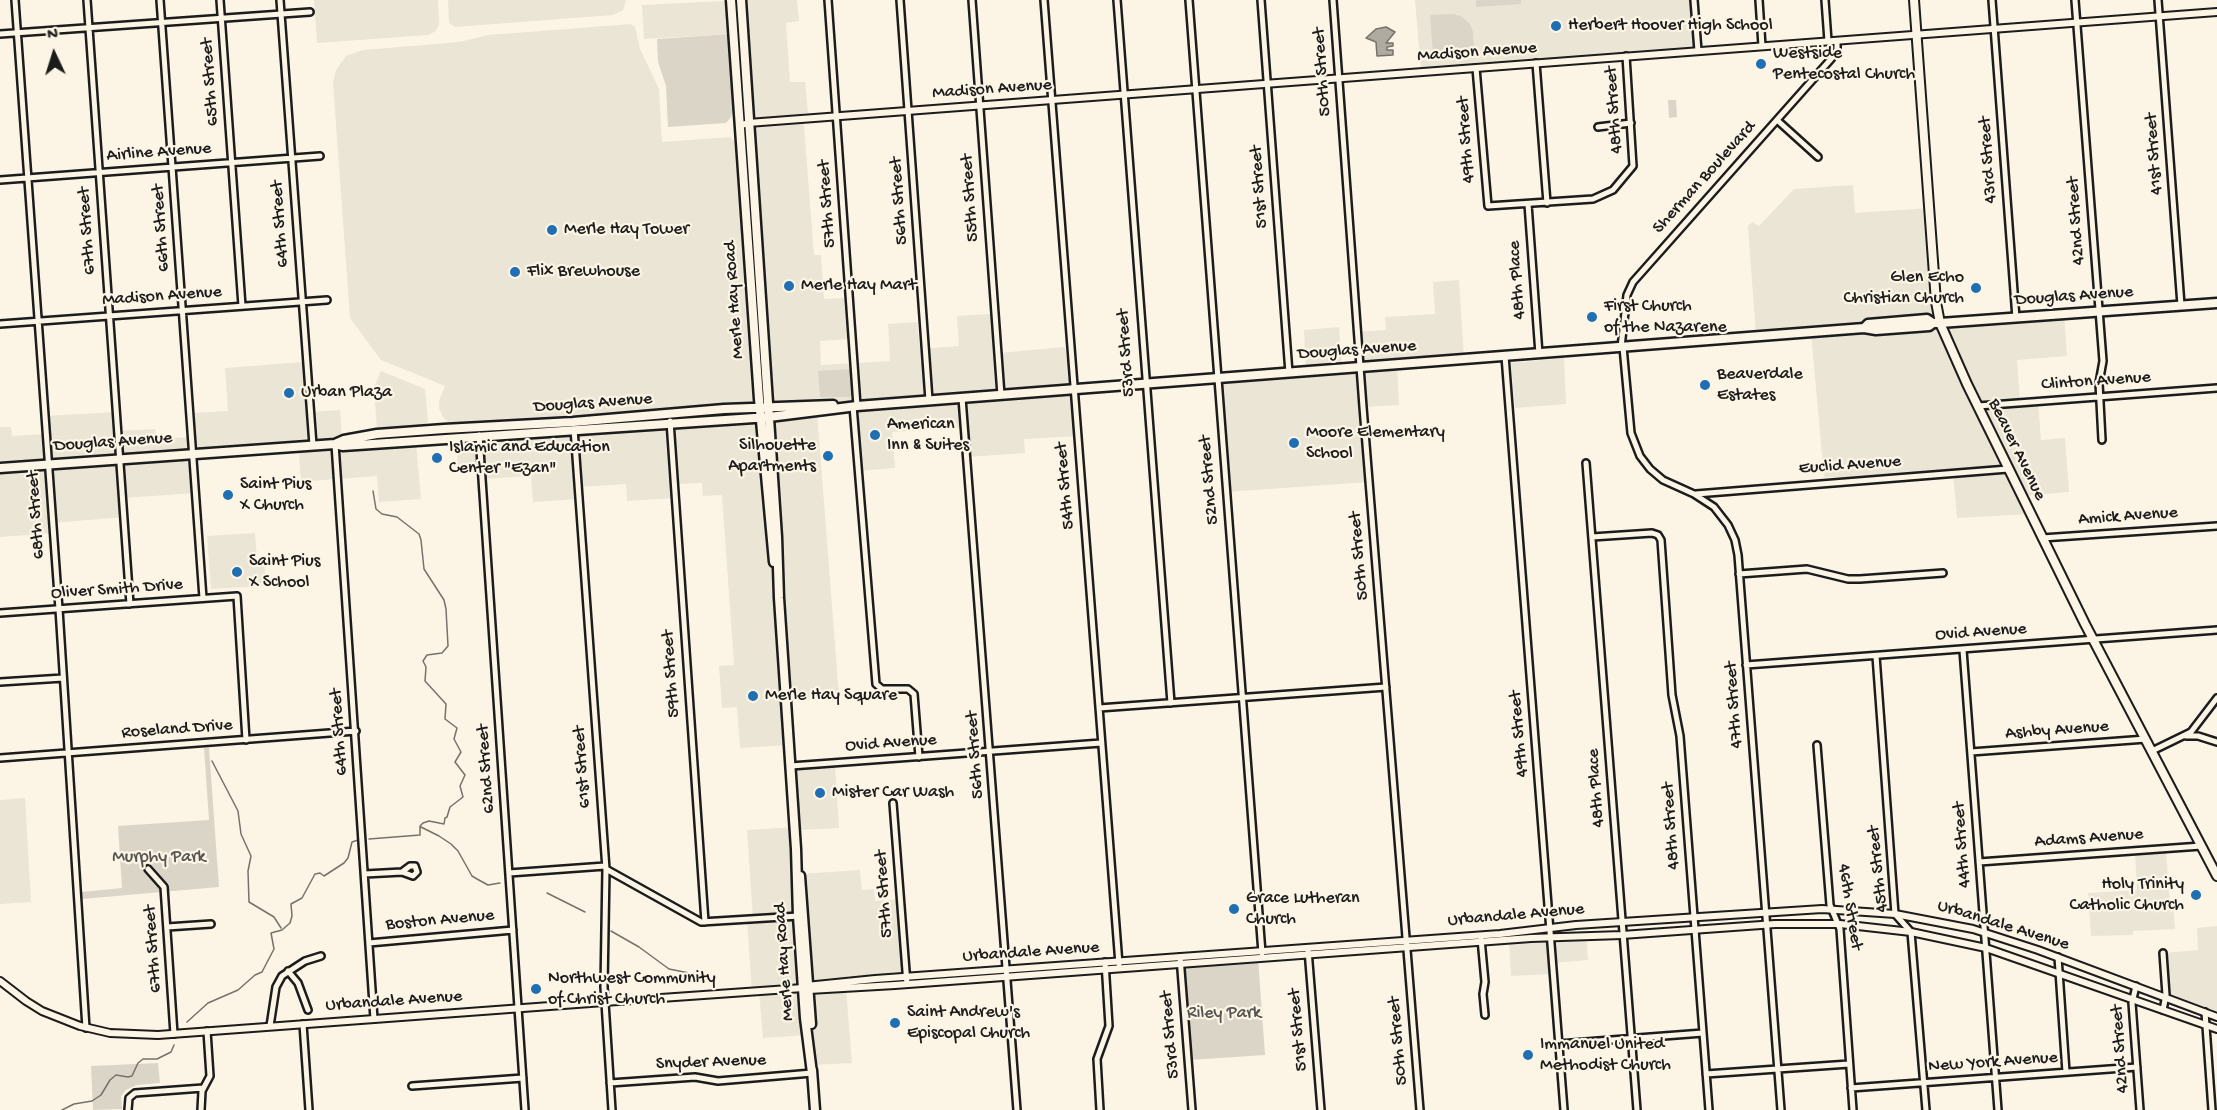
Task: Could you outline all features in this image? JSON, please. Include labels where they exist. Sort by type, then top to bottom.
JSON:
[{"type":"main road","name":"Merle Hay Road","points":[[732,0],[739,126],[779,556],[779,598],[815,1110]]},
{"type":"main road","name":"Merle Hay Road","points":[[741,0],[764,412]]},
{"type":"main road","name":"Beaver Avenue","points":[[1914,0],[1936,323],[2093,640],[2217,876]]},
{"type":"main road","name":"Douglas Avenue","points":[[0,468],[335,444],[344,440],[377,434],[574,426],[855,406],[2217,303]]},
{"type":"street","name":"68th Street","points":[[15,0],[59,609],[86,1028]]},
{"type":"street","name":"67th Street","points":[[87,0],[130,604]]},
{"type":"street","name":"66th Street","points":[[160,0],[203,598]]},
{"type":"street","name":"65th Street","points":[[220,0],[242,306]]},
{"type":"street","name":"64th Street","points":[[280,0],[313,445]]},
{"type":"street","name":"57th Street","points":[[828,0],[876,681],[882,689],[908,689],[914,694],[919,757]]},
{"type":"street","name":"56th Street","points":[[900,0],[929,400]]},
{"type":"street","name":"55th Street","points":[[972,0],[1001,395]]},
{"type":"street","name":"54th Street","points":[[1044,0],[1119,965]]},
{"type":"street","name":"53rd Street","points":[[1117,0],[1144,384],[1170,703]]},
{"type":"street","name":"52nd Street","points":[[1189,0],[1263,954]]},
{"type":"street","name":"51st Street","points":[[1261,0],[1289,373]]},
{"type":"street","name":"50th Street","points":[[1333,0],[1420,1110]]},
{"type":"street","points":[[1694,0],[1698,51]]},
{"type":"street","points":[[1759,0],[1762,46]]},
{"type":"street","points":[[1825,0],[1828,41]]},
{"type":"street","name":"43rd Street","points":[[1992,0],[2016,318]]},
{"type":"street","name":"42nd Street","points":[[2075,0],[2103,361],[2099,383],[2102,440]]},
{"type":"street","name":"41st Street","points":[[2158,0],[2181,305]]},
{"type":"street","points":[[0,34],[310,12]]},
{"type":"street","name":"Madison Avenue","points":[[739,126],[748,123],[2217,12]]},
{"type":"street","name":"Sherman Boulevard","points":[[1622,347],[1627,295],[1633,282],[1835,54],[1837,40]]},
{"type":"street","name":"48th Street","points":[[1547,203],[1593,199],[1613,190],[1633,166],[1626,56]]},
{"type":"street","points":[[1528,204],[1547,203],[1536,63]]},
{"type":"street","name":"49th Street","points":[[1476,68],[1486,202],[1492,207],[1528,204]]},
{"type":"street","points":[[1777,120],[1818,157]]},
{"type":"street","points":[[1598,127],[1631,123]]},
{"type":"street","name":"Airline Avenue","points":[[0,180],[320,156]]},
{"type":"street","name":"48th Place","points":[[1528,204],[1539,354]]},
{"type":"street","name":"Madison Avenue","points":[[0,324],[327,300]]},
{"type":"street","name":"47th Street","points":[[1622,347],[1630,427],[1640,456],[1663,480],[1694,494],[1714,507],[1728,525],[1735,540],[1781,1110]]},
{"type":"street","name":"49th Street","points":[[1505,356],[1564,1110]]},
{"type":"street","name":"Clinton Avenue","points":[[1978,406],[2217,388]]},
{"type":"street","name":"56th Street","points":[[962,398],[1017,1110]]},
{"type":"street","name":"59th Street","points":[[668,418],[705,922]]},
{"type":"street","name":"61st Street","points":[[574,426],[605,867],[604,1002],[612,1110]]},
{"type":"street","name":"62nd Street","points":[[479,431],[525,1110]]},
{"type":"street","name":"64th Street","points":[[335,444],[374,1019]]},
{"type":"street","name":"48th Place","points":[[1586,463],[1637,1110]]},
{"type":"street","name":"Euclid Avenue","points":[[1694,494],[2008,469]]},
{"type":"street","points":[[1714,507],[1714,499],[1718,492]]},
{"type":"street","name":"Amick Avenue","points":[[2042,538],[2217,526]]},
{"type":"street","name":"48th Street","points":[[1592,537],[1652,533],[1658,535],[1661,540],[1672,695],[1680,736],[1709,1110]]},
{"type":"street","points":[[1739,574],[1807,569],[1848,579],[1860,579],[1943,573]]},
{"type":"street","name":"Oliver Smith Drive","points":[[0,614],[237,596],[246,740]]},
{"type":"street","name":"Ovid Avenue","points":[[1746,665],[2217,630]]},
{"type":"street","name":"44th Street","points":[[1963,650],[1998,1110]]},
{"type":"street","name":"45th Street","points":[[1876,656],[1895,914],[1911,932],[1926,1110]]},
{"type":"street","points":[[0,682],[63,678]]},
{"type":"street","points":[[1099,708],[1386,687]]},
{"type":"street","points":[[2152,751],[2184,736],[2197,725],[2217,698]]},
{"type":"street","name":"Roseland Drive","points":[[0,758],[356,731]]},
{"type":"street","points":[[2184,736],[2198,736],[2217,742]]},
{"type":"street","name":"Ashby Avenue","points":[[1971,752],[2146,740]]},
{"type":"street","name":"Ovid Avenue","points":[[791,766],[1101,743]]},
{"type":"street","name":"46th Street","points":[[1817,746],[1832,909],[1838,924],[1853,1110]]},
{"type":"street","name":"57th Street","points":[[893,803],[907,980]]},
{"type":"street","name":"Adams Avenue","points":[[1979,862],[2201,846]]},
{"type":"street","points":[[509,873],[605,867],[697,921],[801,916]]},
{"type":"street","name":"67th Street","points":[[148,869],[164,887],[174,1034]]},
{"type":"street","points":[[365,874],[402,872]]},
{"type":"street","name":"Urbandale Avenue","points":[[1481,938],[1550,927],[1766,911],[1832,909],[1895,914],[1984,933],[2058,957],[2217,1017]]},
{"type":"street","points":[[167,927],[211,924]]},
{"type":"street","name":"Urbandale Avenue","points":[[0,981],[42,1011],[86,1028],[138,1035],[174,1034],[1481,938],[1622,935],[1767,925],[1838,924],[1911,932],[1986,948],[2217,1029]]},
{"type":"street","name":"Boston Avenue","points":[[369,942],[513,930]]},
{"type":"street","points":[[1481,938],[1485,1015]]},
{"type":"street","name":"51st Street","points":[[1308,951],[1321,1110]]},
{"type":"street","points":[[2163,953],[2166,997],[2163,1010]]},
{"type":"street","points":[[270,1026],[276,987],[282,976],[305,961],[321,956]]},
{"type":"street","points":[[2058,957],[2066,1072]]},
{"type":"street","name":"53rd Street","points":[[1181,960],[1192,1110]]},
{"type":"street","points":[[1100,1110],[1096,1059],[1109,1026],[1105,966]]},
{"type":"street","points":[[288,971],[301,989],[302,998],[308,1010]]},
{"type":"street","name":"42nd Street","points":[[2136,986],[2132,999],[2140,1110]]},
{"type":"street","points":[[2205,1012],[2212,1110]]},
{"type":"street","points":[[303,1024],[309,1110]]},
{"type":"street","points":[[201,1110],[201,1094],[210,1076],[207,1031]]},
{"type":"street","points":[[1559,1044],[1703,1034]]},
{"type":"street","points":[[1706,1074],[1850,1064]]},
{"type":"street","name":"New York Avenue","points":[[1851,1088],[2137,1067]]},
{"type":"street","name":"Snyder Avenue","points":[[610,1083],[695,1077],[718,1081],[813,1073]]},
{"type":"street","points":[[412,1086],[523,1078]]},
{"type":"street","points":[[128,1110],[128,1101],[131,1096],[141,1092],[203,1088]]},
{"type":"shaded area","points":[[314,0],[438,0],[439,24],[436,31],[428,35],[317,43]]},
{"type":"shaded area","points":[[448,0],[626,0],[623,10],[613,15],[455,27],[449,23]]},
{"type":"shaded area","points":[[741,0],[797,0],[799,21],[786,23],[790,82],[805,82],[808,113],[803,113],[814,255],[821,255],[824,299],[844,298],[847,339],[820,341],[821,365],[890,361],[888,324],[917,322],[920,349],[959,346],[957,316],[990,314],[996,326],[998,353],[1065,347],[1073,389],[1077,436],[1024,439],[1025,453],[967,457],[964,428],[892,432],[895,468],[858,471],[853,406],[769,407]]},
{"type":"shaded area","name":"Herbert Hoover High School","points":[[1415,0],[1694,0],[1698,51],[1421,72]]},
{"type":"shaded area","points":[[724,1],[728,5],[730,34],[644,39],[642,5]]},
{"type":"shaded area","points":[[631,24],[635,27],[640,49],[659,89],[662,142],[730,137],[735,142],[753,400],[750,404],[658,413],[515,422],[448,422],[439,408],[439,401],[445,386],[381,360],[350,318],[333,83],[336,70],[346,56],[363,50],[459,42],[489,35]]},
{"type":"shaded area","points":[[1386,27],[1395,32],[1386,43],[1393,43],[1393,46],[1387,47],[1387,50],[1393,50],[1393,55],[1377,56],[1376,42],[1366,38],[1376,29]]},
{"type":"shaded area","points":[[1853,185],[1855,213],[1929,208],[1941,323],[2064,314],[2067,356],[2017,360],[2020,403],[2038,402],[2041,440],[2065,438],[2069,492],[2022,496],[2030,514],[1957,518],[1953,473],[1889,478],[1824,477],[1811,333],[1756,336],[1748,226],[1752,222],[1759,226],[1794,189]]},
{"type":"shaded area","name":"Moore Elementary School","points":[[1459,280],[1464,359],[1397,364],[1399,405],[1363,407],[1369,482],[1226,492],[1217,378],[1306,371],[1304,330],[1339,327],[1342,368],[1360,367],[1357,332],[1386,330],[1385,317],[1435,314],[1433,282]]},
{"type":"shaded area","points":[[1564,358],[1566,404],[1515,408],[1511,363]]},
{"type":"shaded area","points":[[303,362],[309,435],[306,440],[199,448],[196,446],[192,413],[228,411],[225,368]]},
{"type":"shaded area","points":[[381,371],[425,389],[428,420],[424,427],[377,431],[374,387]]},
{"type":"shaded area","points":[[340,410],[342,437],[320,439],[314,437],[312,412]]},
{"type":"shaded area","points":[[116,412],[118,431],[155,429],[156,439],[192,437],[196,493],[123,498],[124,517],[53,523],[53,533],[0,537],[0,427],[11,427],[12,436],[45,434],[44,416]]},
{"type":"shaded area","points":[[817,412],[839,696],[787,700],[790,745],[740,748],[737,707],[722,708],[719,666],[734,665],[722,495],[703,496],[702,483],[679,484],[674,485],[675,498],[627,501],[626,484],[578,487],[578,499],[533,502],[531,476],[482,479],[481,469],[458,470],[456,440]]},
{"type":"shaded area","points":[[416,443],[421,499],[379,502],[377,476],[340,479],[338,452],[341,449]]},
{"type":"shaded area","points":[[329,449],[333,453],[335,479],[301,482],[299,452]]},
{"type":"shaded area","name":"Saint Pius X School","points":[[255,533],[257,558],[264,558],[266,586],[211,589],[207,536]]},
{"type":"shaded area","points":[[835,763],[839,828],[796,830],[807,1035],[763,1038],[759,992],[752,992],[747,920],[753,919],[747,830],[795,827],[791,766]]},
{"type":"shaded area","points":[[25,798],[31,902],[0,904],[0,800]]},
{"type":"shaded area","points":[[2166,851],[2170,904],[2173,904],[2175,929],[2133,931],[2133,935],[2091,936],[2088,893],[2137,890],[2135,853]]},
{"type":"shaded area","points":[[860,870],[862,890],[874,889],[875,901],[901,899],[906,977],[809,984],[800,874]]},
{"type":"shaded area","points":[[2217,926],[2217,1017],[2166,997],[2163,953],[2198,950],[2197,928]]},
{"type":"shaded area","points":[[1586,936],[1588,960],[1553,963],[1553,974],[1511,976],[1509,940]]},
{"type":"shaded area","points":[[846,988],[852,1063],[813,1065],[809,990]]},
{"type":"green space","points":[[1476,0],[1521,0],[1521,4],[1476,7]]},
{"type":"green space","points":[[1430,15],[1461,16],[1470,24],[1473,32],[1474,54],[1436,56],[1433,54]]},
{"type":"green space","points":[[730,34],[733,111],[731,117],[726,123],[668,127],[666,86],[658,62],[657,39]]},
{"type":"green space","points":[[1668,100],[1676,100],[1677,117],[1669,118]]},
{"type":"green space","points":[[850,369],[852,395],[849,397],[820,397],[818,371]]},
{"type":"green space","name":"Murphy Park","points":[[204,748],[209,748],[219,887],[82,899],[82,892],[122,888],[118,826],[209,820]]},
{"type":"green space","name":"Riley Park","points":[[1258,958],[1265,1055],[1189,1060],[1181,964]]},
{"type":"green space","points":[[158,1063],[160,1083],[137,1085],[126,1090],[121,1096],[122,1109],[93,1110],[91,1066]]},
{"type":"waterway","points":[[373,491],[376,509],[382,514],[397,517],[419,534],[424,569],[444,600],[446,609],[448,646],[442,653],[427,655],[423,661],[426,667],[425,681],[446,704],[445,719],[457,728],[454,739],[461,752],[455,762],[465,775],[460,786],[463,797],[450,807],[444,824],[429,821],[420,826]]},
{"type":"waterway","points":[[212,761],[238,811],[241,834],[251,856],[248,871],[249,902],[274,917],[281,928]]},
{"type":"waterway","points":[[369,839],[420,835],[420,827]]},
{"type":"waterway","points":[[421,827],[451,844],[458,851],[472,876],[488,885],[500,883]]},
{"type":"waterway","points":[[187,1022],[208,1003],[238,990],[262,972],[274,949],[271,933],[282,930],[290,923],[291,904],[302,898],[315,874],[320,873],[324,876],[344,863],[348,858],[352,842],[358,840]]},
{"type":"waterway","points":[[547,893],[585,912]]},
{"type":"waterway","points":[[611,931],[639,947],[669,969],[689,973]]},
{"type":"waterway","points":[[62,1110],[74,1104],[92,1101],[101,1095],[116,1075],[132,1076],[138,1063],[143,1059],[157,1059],[171,1052],[174,1045]]},
{"type":"place","name":"Herbert Hoover High School","points":[[1556,26]]},
{"type":"place","name":"Westside Pentecostal Church","points":[[1761,64]]},
{"type":"place","name":"Merle Hay Tower","points":[[552,230]]},
{"type":"place","name":"Flix Brewhouse","points":[[515,272]]},
{"type":"place","name":"Merle Hay Mart","points":[[789,286]]},
{"type":"place","name":"Glen Echo Christian Church","points":[[1976,288]]},
{"type":"place","name":"First Church of the Nazarene","points":[[1592,317]]},
{"type":"place","name":"Beaverdale Estates","points":[[1705,385]]},
{"type":"place","name":"Urban Plaza","points":[[289,393]]},
{"type":"place","name":"American Inn & Suites","points":[[875,435]]},
{"type":"place","name":"Moore Elementary School","points":[[1294,443]]},
{"type":"place","name":"Silhouette Apartments","points":[[828,456]]},
{"type":"place","name":"Islamic and Education Center \"Ezan\"","points":[[437,458]]},
{"type":"place","name":"Saint Pius X Church","points":[[228,495]]},
{"type":"place","name":"Saint Pius X School","points":[[237,572]]},
{"type":"place","name":"Merle Hay Square","points":[[753,696]]},
{"type":"place","name":"Mister Car Wash","points":[[820,793]]},
{"type":"place","name":"Holy Trinity Catholic Church","points":[[2196,895]]},
{"type":"place","name":"Grace Lutheran Church","points":[[1234,909]]},
{"type":"place","name":"Northwest Community of Christ Church","points":[[536,989]]},
{"type":"place","name":"Saint Andrew's Episcopal Church","points":[[895,1023]]},
{"type":"place","name":"Immanuel United Methodist Church","points":[[1528,1055]]}]
